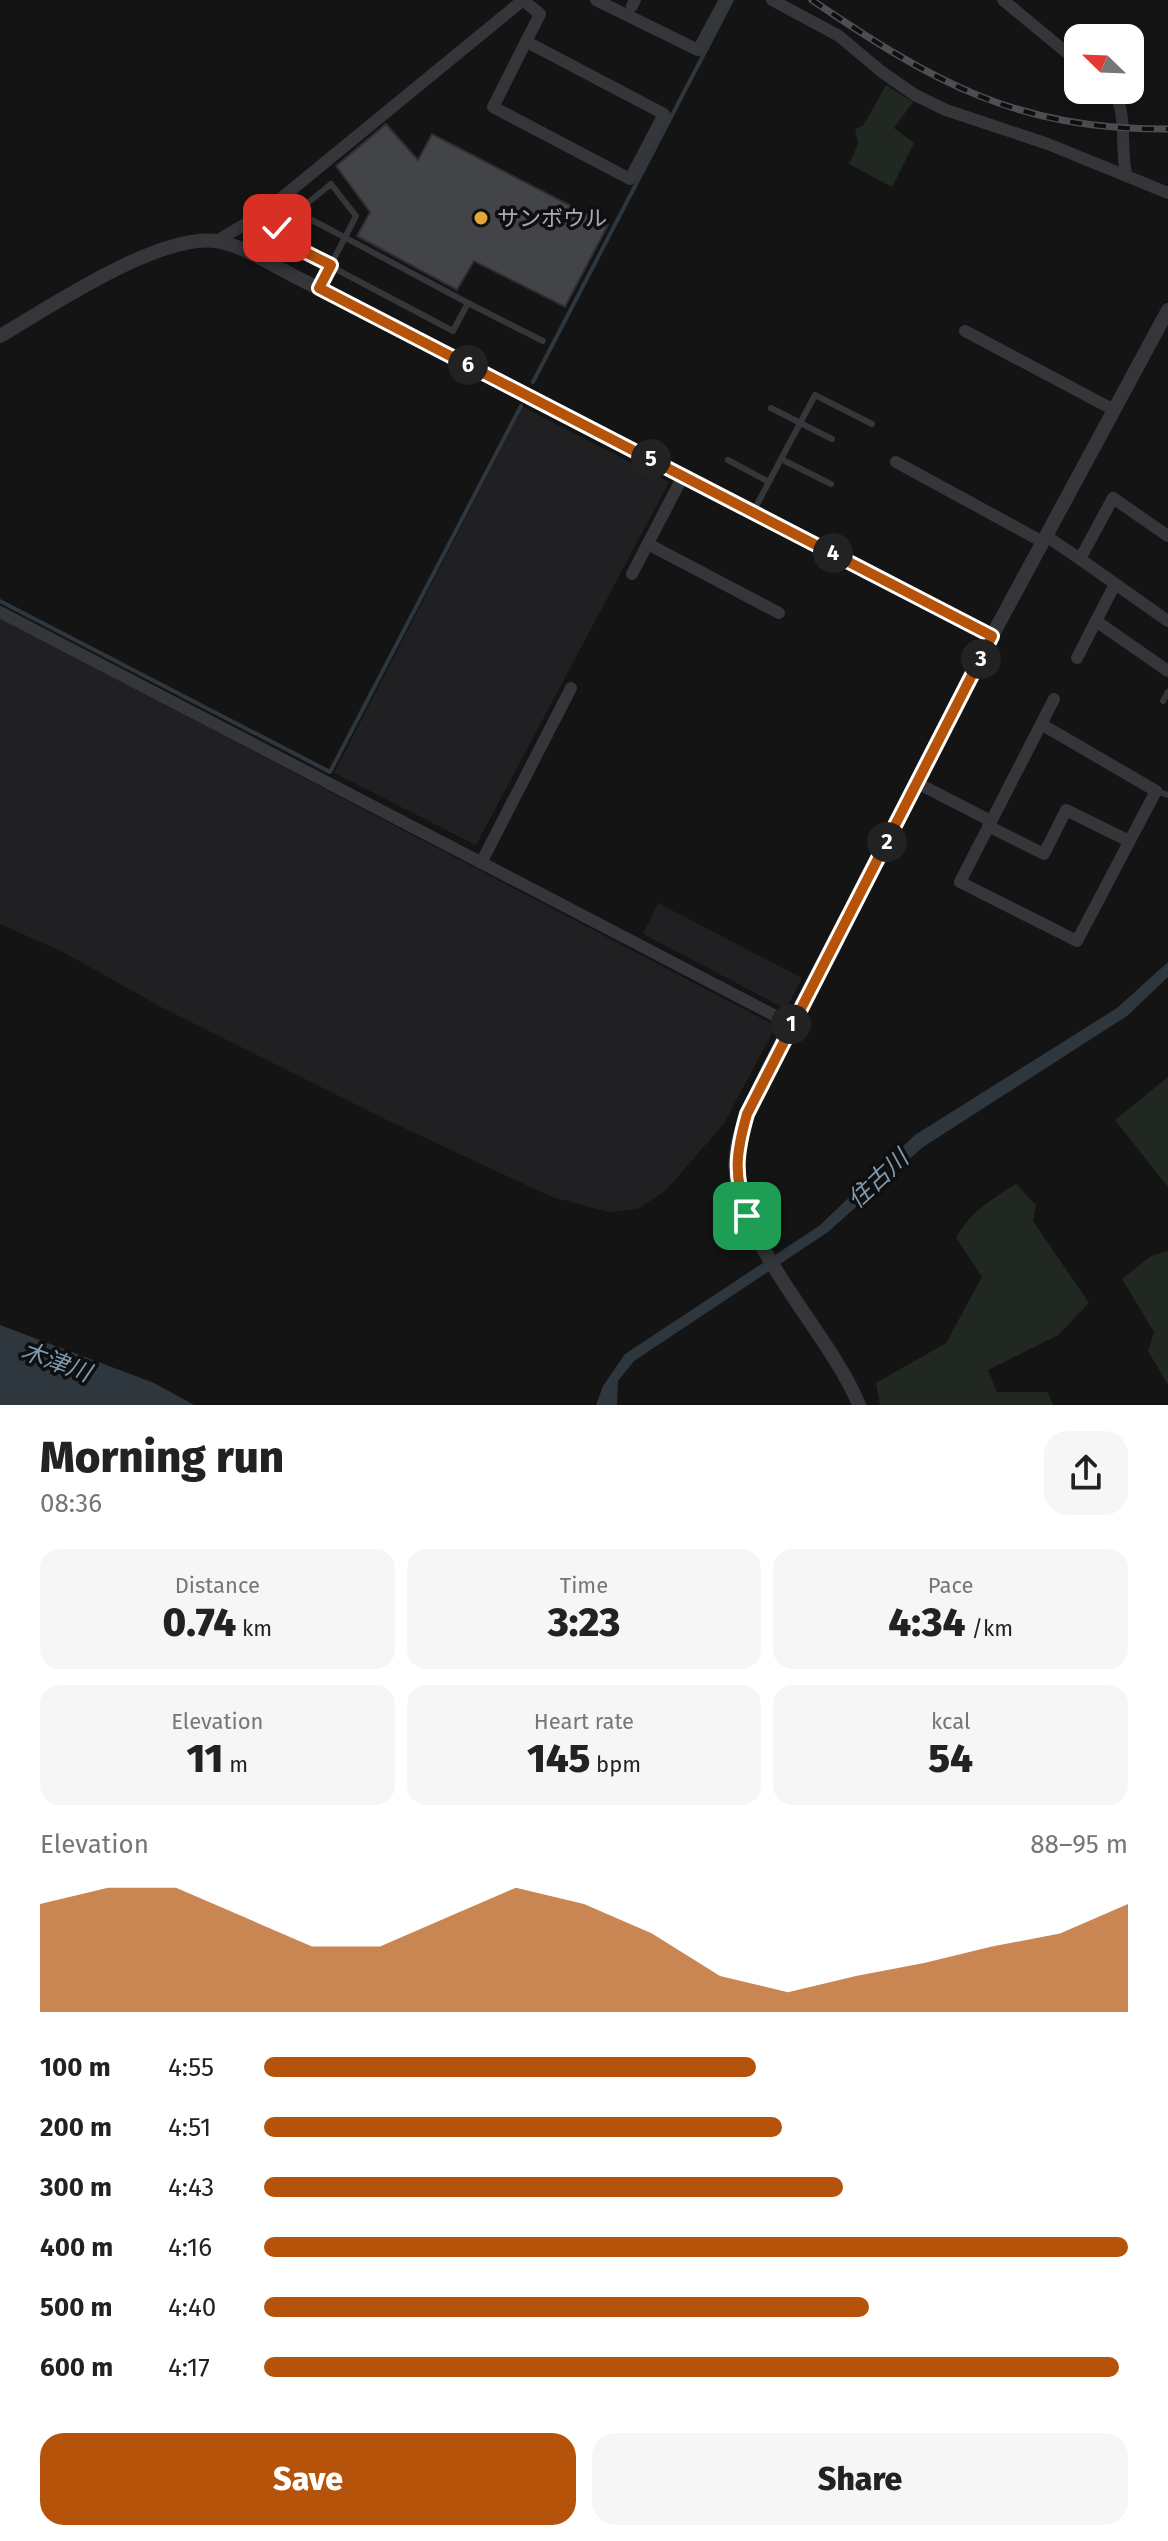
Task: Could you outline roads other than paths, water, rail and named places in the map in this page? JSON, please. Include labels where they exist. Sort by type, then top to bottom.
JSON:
[{"type":"street","points":[[217,241],[262,214],[523,0],[540,14],[493,107],[630,179],[664,114],[527,42]]},
{"type":"street","points":[[596,0],[698,50],[725,0]]},
{"type":"street","points":[[772,0],[839,36],[915,95],[946,110],[1126,174],[1168,193]]},
{"type":"street","points":[[1003,0],[1064,50]]},
{"type":"street","points":[[1122,104],[1126,174]]},
{"type":"street","points":[[0,336],[136,259],[192,242],[217,241],[319,288],[992,636]]},
{"type":"street","points":[[859,1405],[810,1318],[755,1233],[736,1181],[736,1154],[747,1114],[992,636],[1168,310]]},
{"type":"street","points":[[965,331],[1114,410]]},
{"type":"street","points":[[896,462],[1080,559],[1168,621]]},
{"type":"street","points":[[632,574],[683,476]]},
{"type":"street","points":[[1080,559],[1113,498],[1168,536]]},
{"type":"street","points":[[648,544],[779,613]]},
{"type":"street","points":[[1077,658],[1115,584]]},
{"type":"street","points":[[0,612],[791,1024]]},
{"type":"street","points":[[1096,621],[1168,671]]},
{"type":"street","points":[[481,863],[571,688]]},
{"type":"street","points":[[1041,724],[1162,793],[1129,841],[1077,941],[960,882],[990,824],[1041,724],[1054,699]]},
{"type":"street","points":[[917,783],[1044,854],[1066,810],[1129,841]]},
{"type":"lane","points":[[277,228],[331,184],[356,216],[319,288]]},
{"type":"lane","points":[[297,212],[543,341]]},
{"type":"lane","points":[[289,219],[279,239],[453,331],[468,303]]},
{"type":"lane","points":[[753,512],[815,395],[872,424]]},
{"type":"lane","points":[[771,408],[832,439]]},
{"type":"lane","points":[[781,459],[831,484]]},
{"type":"lane","points":[[728,460],[769,482]]},
{"type":"lane","points":[[1163,701],[1168,692]]},
{"type":"water","name":"住古川","points":[[1168,962],[1168,977],[1127,1016],[923,1147],[828,1232],[634,1361],[618,1381],[617,1405],[596,1405],[603,1386],[625,1354],[819,1226],[915,1135],[1117,1008]]},
{"type":"water","name":"木津川","points":[[0,1325],[154,1383],[194,1405],[0,1405]]},
{"type":"waterway","points":[[533,382],[732,0]]},
{"type":"waterway","points":[[0,601],[330,772],[521,406]]},
{"type":"railway","points":[[812,0],[897,55],[979,96],[1066,121],[1168,129]]},
{"type":"place","name":"サンボウル","points":[[481,218]]}]
